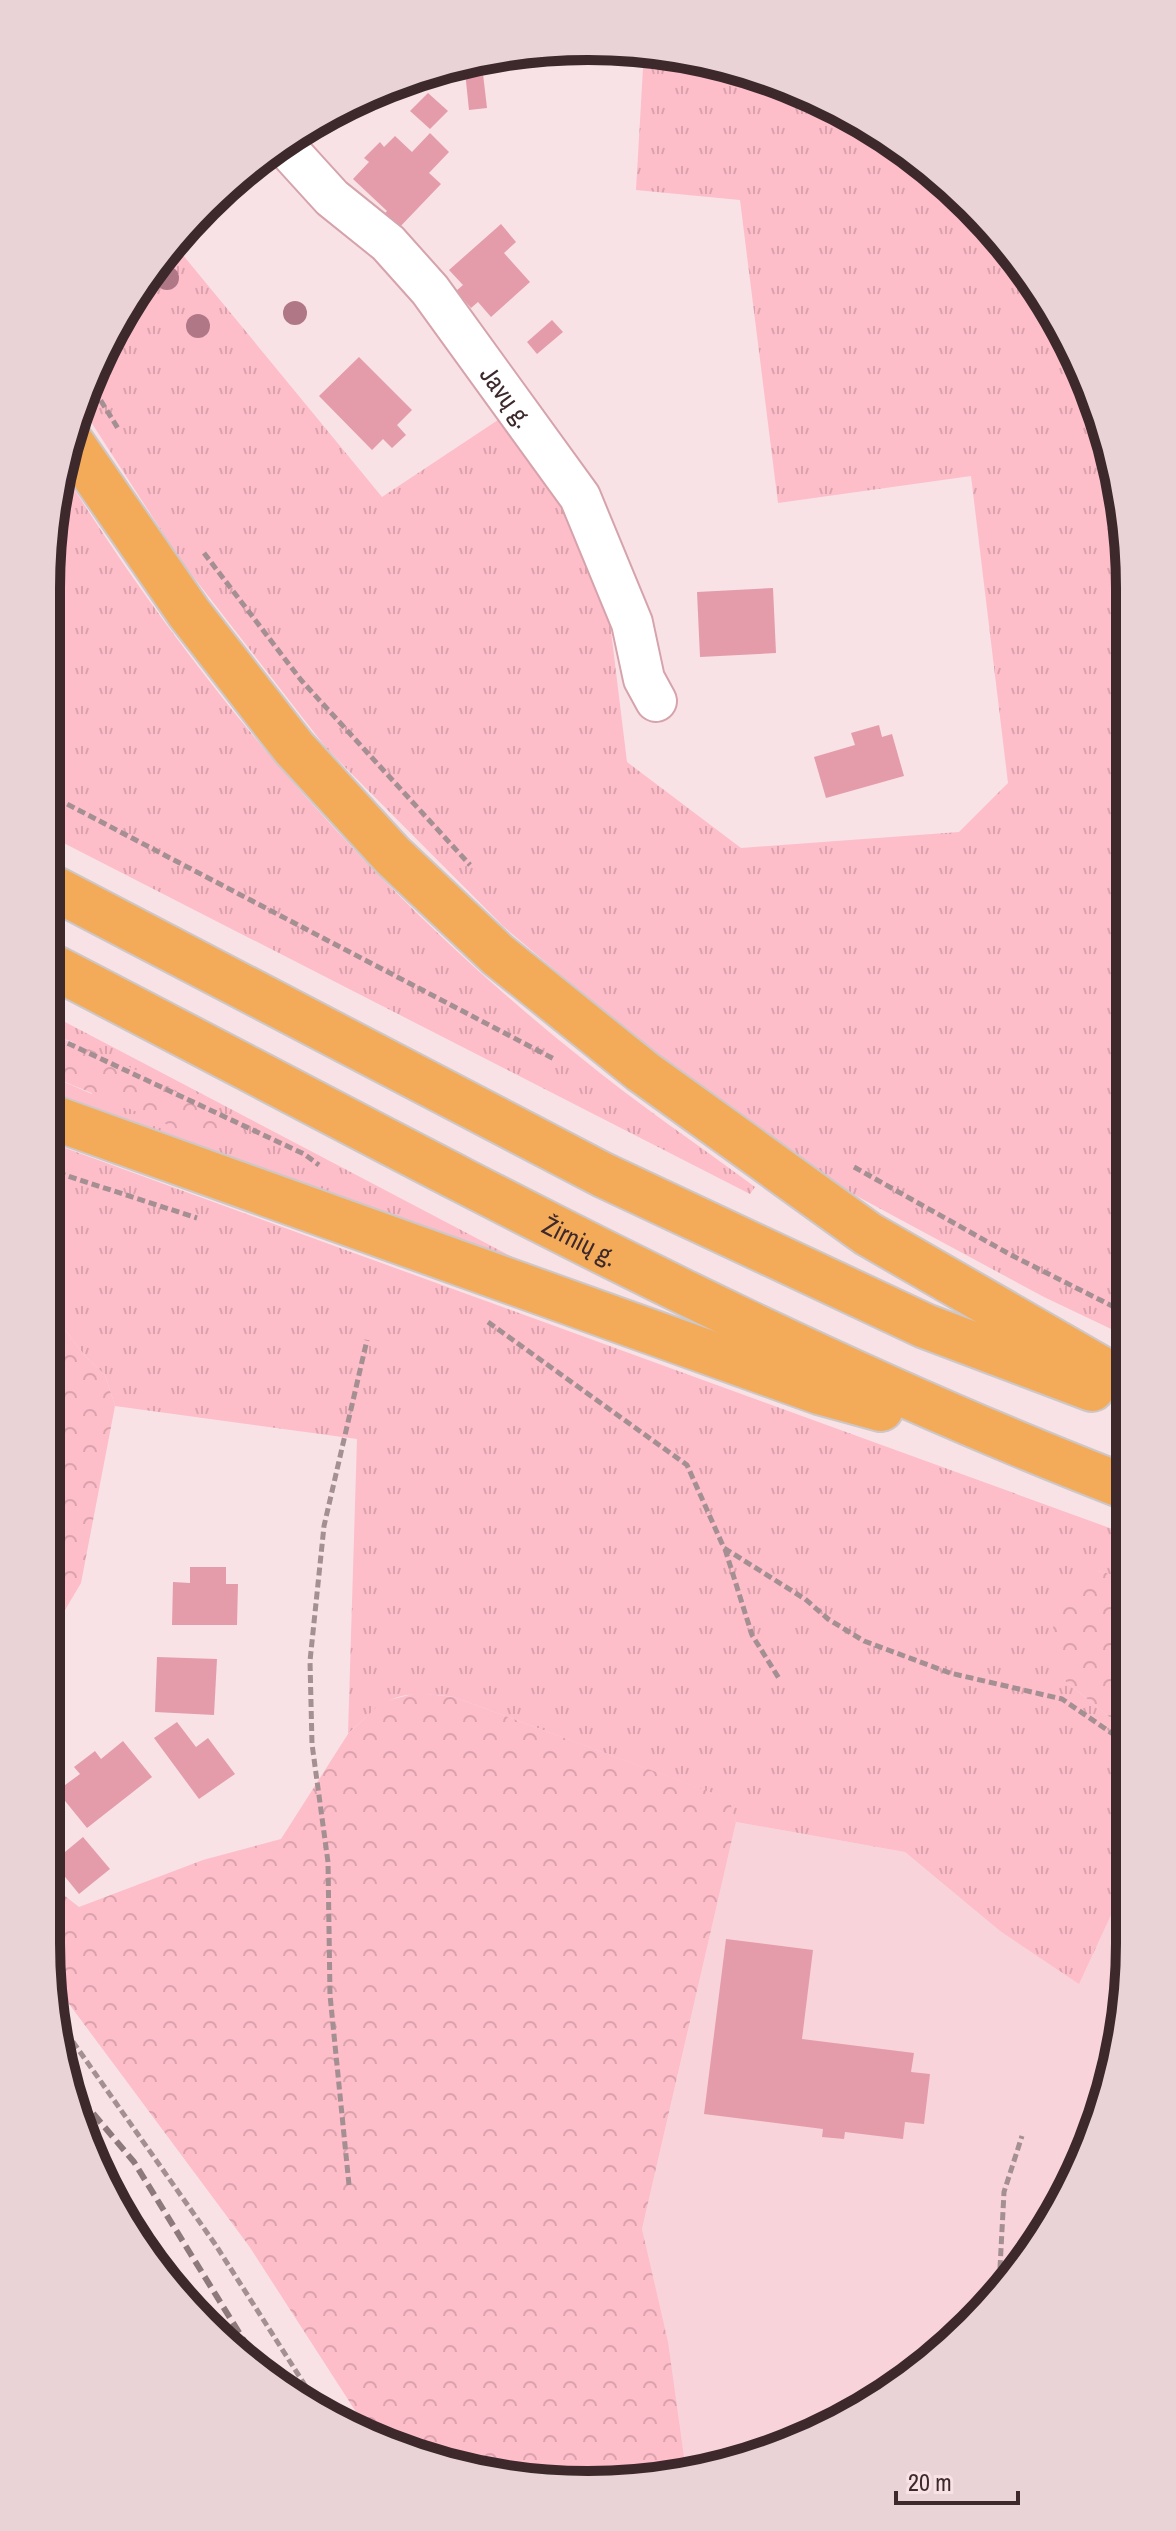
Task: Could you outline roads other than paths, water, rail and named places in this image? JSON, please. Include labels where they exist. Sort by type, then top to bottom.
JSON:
[{"type":"highway","points":[[78,452],[189,613],[294,748],[392,855],[498,955],[642,1071],[868,1234],[1116,1377]]},
{"type":"highway","points":[[60,891],[603,1175],[925,1326],[1116,1398]]},
{"type":"highway","name":"Žirnių g.","points":[[60,970],[674,1287],[841,1368],[1035,1452],[1116,1483]]},
{"type":"highway","points":[[60,1120],[819,1392],[1035,1452]]},
{"type":"street","name":"Javų g.","points":[[290,152],[332,198],[388,243],[430,290],[580,497],[632,623],[644,679],[656,701]]},
{"type":"railway","points":[[85,2104],[134,2162],[247,2346]]}]
